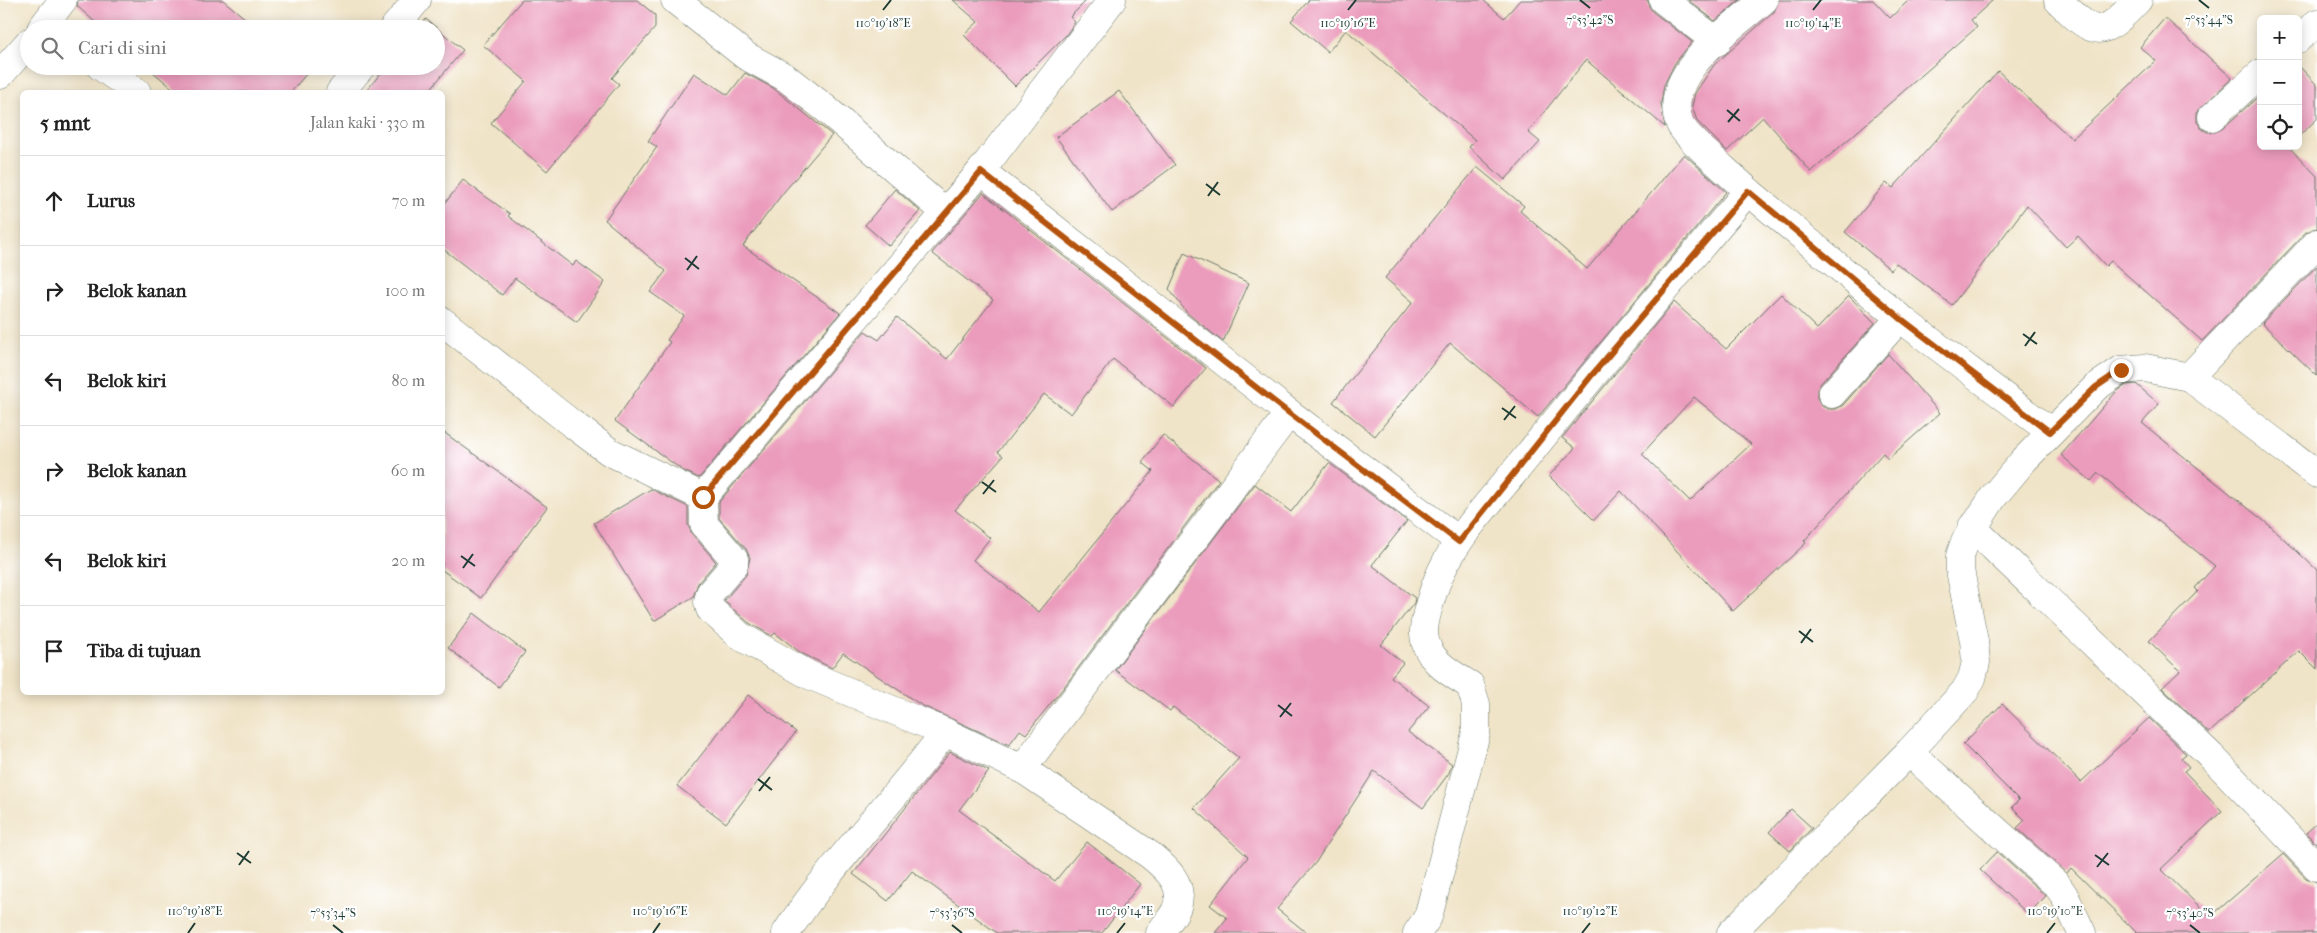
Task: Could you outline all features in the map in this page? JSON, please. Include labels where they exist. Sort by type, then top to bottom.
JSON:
[{"type":"street","points":[[49,20],[63,0]]},
{"type":"street","points":[[400,20],[416,0]]},
{"type":"street","points":[[675,0],[746,56],[785,77],[826,109],[946,213]]},
{"type":"street","points":[[1112,0],[981,172],[703,497],[704,524],[734,559],[734,565],[710,593],[708,602],[710,609],[722,621],[762,650],[809,675],[945,732],[1022,768],[1150,855],[1169,871],[1179,889],[1177,907],[1160,933]]},
{"type":"street","points":[[1663,0],[1717,42]]},
{"type":"street","points":[[1764,0],[1696,60],[1681,83],[1678,96],[1680,124],[1688,136],[1748,191],[1900,318],[2050,432]]},
{"type":"street","points":[[2058,0],[2081,23],[2096,30],[2111,26],[2138,0]]},
{"type":"street","points":[[2302,36],[2317,23]]},
{"type":"street","points":[[0,76],[20,54]]},
{"type":"street","points":[[112,75],[133,90]]},
{"type":"street","points":[[342,90],[354,75]]},
{"type":"street","points":[[2212,117],[2257,77]]},
{"type":"street","points":[[981,172],[1289,413],[1459,542]]},
{"type":"street","points":[[1417,933],[1428,917],[1476,733],[1476,704],[1470,685],[1446,671],[1432,657],[1424,632],[1440,573],[1459,542],[1592,375],[1748,191]]},
{"type":"street","points":[[2189,377],[2317,243]]},
{"type":"street","points":[[1832,394],[1900,318]]},
{"type":"street","points":[[445,323],[570,423],[610,452],[703,497]]},
{"type":"street","points":[[1730,933],[1909,752],[1965,691],[1972,678],[1976,662],[1974,641],[1960,570],[1960,556],[1972,528],[1994,496],[2050,432],[2096,387],[2121,370],[2145,368],[2189,377],[2317,474]]},
{"type":"street","points":[[1022,768],[1289,413]]},
{"type":"street","points":[[1972,528],[2211,756],[2317,867]]},
{"type":"street","points":[[786,933],[810,897],[917,770],[945,732]]},
{"type":"street","points":[[1909,752],[2057,885],[2064,895],[2082,933]]},
{"type":"building","points":[[78,0],[223,0],[247,20],[93,20],[77,6]]},
{"type":"building","points":[[522,0],[637,0],[655,15],[655,28],[612,78],[619,84],[547,171],[491,123],[526,81],[483,45]]},
{"type":"building","points":[[953,0],[1087,0],[1070,17],[1075,22],[1066,35],[1015,86],[964,35],[978,22]]},
{"type":"building","points":[[1309,0],[1483,0],[1504,18],[1520,0],[1648,0],[1653,12],[1692,42],[1675,63],[1664,85],[1661,103],[1665,127],[1586,60],[1528,132],[1540,142],[1505,180],[1469,147],[1475,140],[1346,30],[1328,52],[1291,21]]},
{"type":"building","points":[[1688,0],[1740,0],[1715,21]]},
{"type":"building","points":[[1779,0],[1873,0],[1890,18],[1909,0],[1993,0],[1971,20],[1977,27],[1811,172],[1763,117],[1727,151],[1697,121],[1692,106],[1695,93],[1714,65],[1774,12]]},
{"type":"building","points":[[2165,18],[2232,78],[2197,112],[2197,121],[2201,128],[2207,132],[2215,132],[2222,129],[2257,98],[2257,150],[2292,150],[2317,176],[2317,228],[2306,232],[2202,341],[2111,261],[2106,266],[2078,236],[2066,247],[2027,205],[1952,305],[1896,263],[1891,270],[1845,232],[1886,183],[1893,188],[1998,71],[2072,139],[2156,61],[2140,47]]},
{"type":"building","points":[[445,35],[463,50],[445,72]]},
{"type":"building","points":[[2302,69],[2317,85],[2317,119],[2302,133]]},
{"type":"building","points":[[694,73],[728,95],[745,73],[773,88],[832,135],[783,193],[743,246],[840,313],[699,478],[682,470],[615,421],[670,342],[667,340],[684,316],[650,292],[666,271],[605,220],[657,147],[648,141]]},
{"type":"building","points":[[157,75],[305,75],[293,90],[175,90]]},
{"type":"building","points":[[379,75],[442,75],[430,90],[367,90]]},
{"type":"building","points":[[1119,91],[1175,165],[1112,212],[1056,137]]},
{"type":"building","points":[[1684,154],[1726,192],[1538,417],[1450,343],[1375,436],[1333,402],[1413,302],[1385,278],[1477,167],[1524,206],[1520,211],[1587,269]]},
{"type":"building","points":[[463,180],[510,214],[508,216],[573,266],[576,261],[605,282],[577,322],[515,278],[502,295],[445,250],[445,203]]},
{"type":"building","points":[[895,189],[920,211],[889,246],[865,225]]},
{"type":"building","points":[[983,193],[1206,368],[1174,407],[1113,359],[1071,414],[1044,394],[998,452],[1003,456],[955,510],[990,538],[973,560],[1039,612],[1153,471],[1142,462],[1163,435],[1219,480],[1064,687],[1026,734],[1020,730],[1009,745],[921,705],[843,653],[832,668],[801,653],[775,633],[772,636],[749,623],[724,601],[746,575],[750,558],[746,549],[719,518],[719,502],[865,331],[879,340],[897,317],[947,359],[993,300],[932,253]]},
{"type":"building","points":[[1184,253],[1249,283],[1223,342],[1187,313],[1169,289]]},
{"type":"building","points":[[2317,266],[2317,376],[2262,323]]},
{"type":"building","points":[[1781,294],[1817,329],[1849,296],[1875,323],[1820,384],[1817,390],[1817,398],[1822,406],[1828,409],[1836,409],[1843,405],[1888,354],[1940,413],[1888,459],[1883,453],[1804,541],[1806,543],[1733,611],[1621,491],[1594,520],[1549,476],[1575,448],[1562,438],[1674,302],[1726,349]],"holes":[[[1694,397],[1751,444],[1690,501],[1642,454]]]},
{"type":"building","points":[[2136,384],[2159,404],[2142,423],[2269,525],[2317,570],[2317,669],[2299,651],[2209,733],[2162,688],[2180,671],[2149,641],[2198,591],[2195,588],[2215,566],[2098,473],[2091,481],[2061,455],[2116,392],[2126,385]]},
{"type":"building","points":[[445,433],[547,507],[481,598],[445,572]]},
{"type":"building","points":[[1329,463],[1407,521],[1372,565],[1415,598],[1414,603],[1381,645],[1403,663],[1391,677],[1429,706],[1408,732],[1452,764],[1449,773],[1423,808],[1374,771],[1316,862],[1277,909],[1307,933],[1215,933],[1227,918],[1210,905],[1248,857],[1194,808],[1239,758],[1173,707],[1170,711],[1115,670],[1255,484],[1291,512]]},
{"type":"building","points":[[651,489],[688,507],[688,525],[692,534],[716,562],[698,583],[693,597],[654,621],[594,523]]},
{"type":"building","points":[[474,613],[525,652],[499,687],[448,648]]},
{"type":"building","points":[[748,695],[796,732],[726,823],[677,786]]},
{"type":"building","points":[[2002,704],[2081,782],[2149,718],[2186,754],[2181,758],[2189,767],[2184,771],[2222,811],[2161,869],[2210,917],[2283,854],[2306,878],[2317,882],[2317,933],[2137,933],[2071,868],[2067,873],[2017,828],[2025,820],[2012,807],[2019,800],[1963,744]]},
{"type":"building","points":[[950,752],[989,771],[959,810],[1055,881],[1087,842],[1140,884],[1102,933],[997,933],[912,871],[888,901],[853,874]]},
{"type":"building","points":[[1791,809],[1812,828],[1790,851],[1769,832]]},
{"type":"building","points":[[2317,823],[2317,844],[2306,833]]},
{"type":"building","points":[[1997,852],[2046,896],[2028,914],[1980,870]]},
{"type":"route","points":[[703,497],[981,172],[1289,413],[1459,542],[1592,375],[1748,191],[1900,318],[2050,432],[2096,387],[2121,370]]}]
